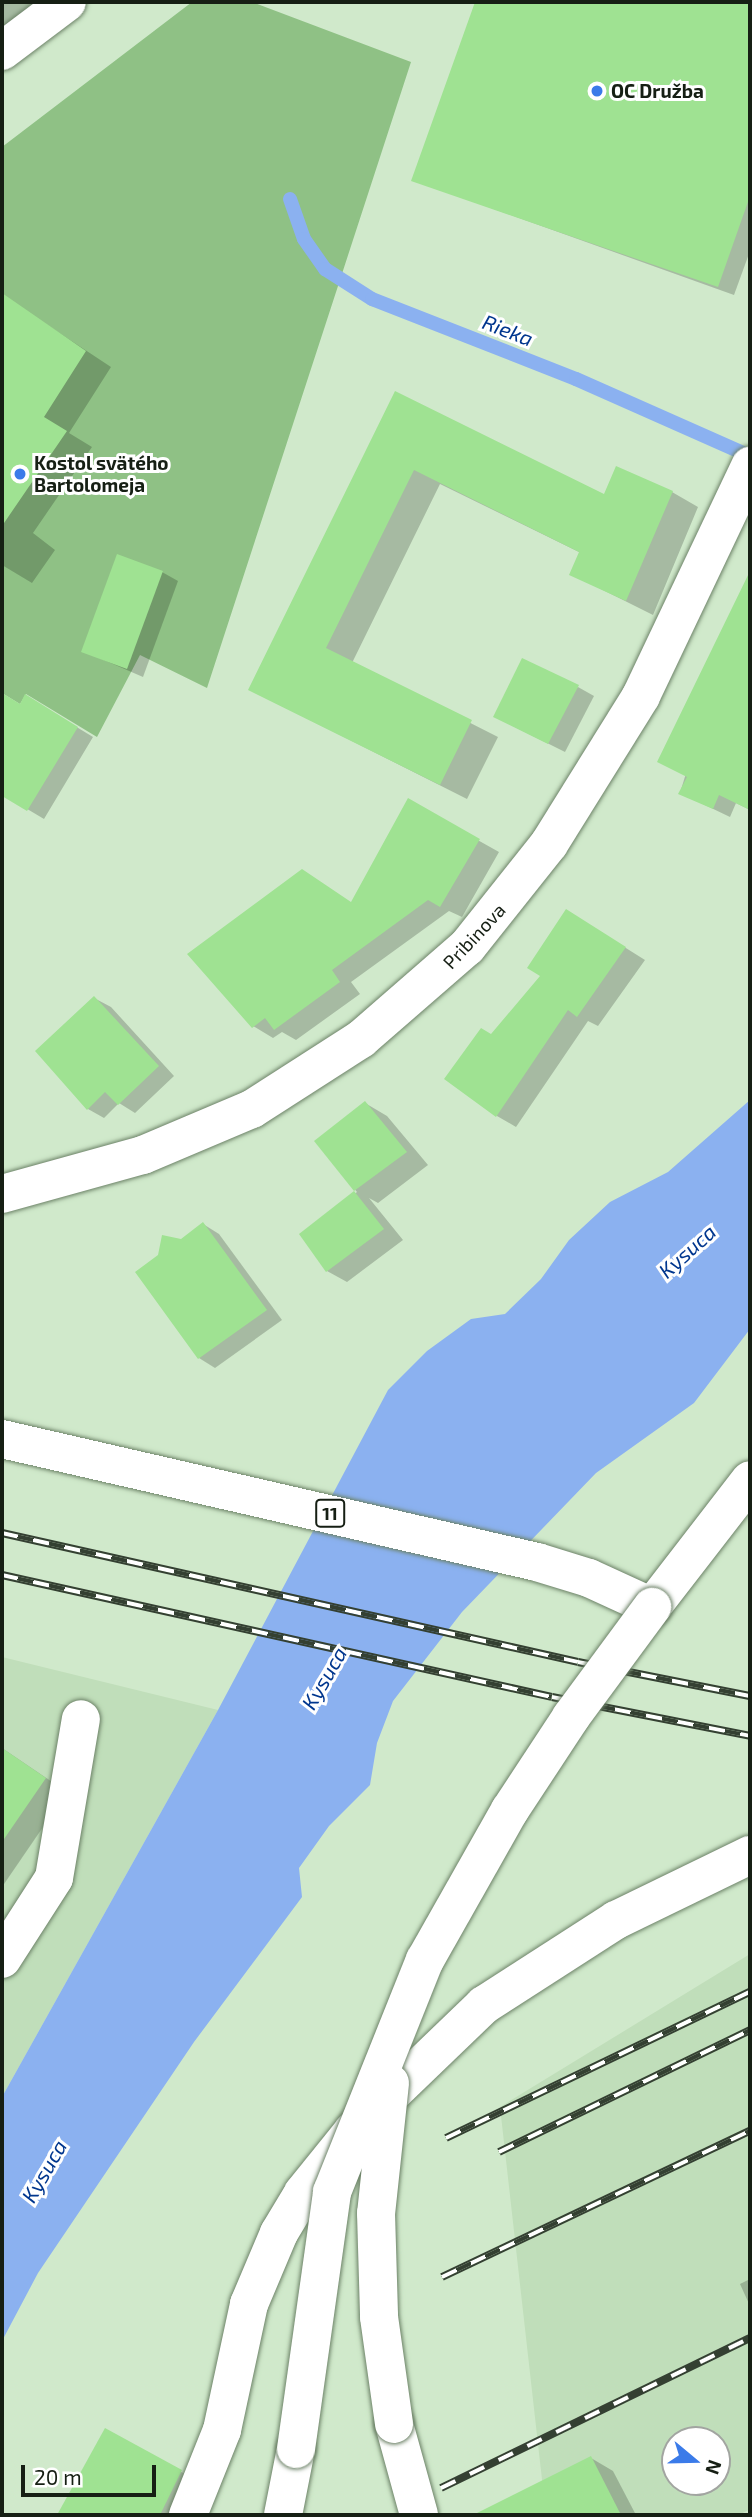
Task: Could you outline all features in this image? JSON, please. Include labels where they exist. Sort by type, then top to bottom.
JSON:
[{"type":"street","points":[[2,51],[67,2]]},
{"type":"street","name":"Pribinova","points":[[2,1194],[143,1155],[252,1109],[361,1039],[467,947],[550,844],[635,708],[748,473]]},
{"type":"street","name":"11","points":[[2,1439],[537,1562],[589,1578],[652,1607]]},
{"type":"street","points":[[283,2515],[332,2192],[425,1960],[464,1884],[571,1717],[750,1480]]},
{"type":"street","points":[[2,1959],[54,1878],[81,1719]]},
{"type":"street","points":[[188,2515],[222,2430],[249,2304],[279,2233],[303,2193],[353,2131],[484,2005],[616,1920],[750,1855]]},
{"type":"street","points":[[395,2032],[376,2213],[379,2317],[394,2424],[419,2515]]},
{"type":"shaded area","points":[[2,1657],[218,1710],[2,2097]]},
{"type":"shaded area","points":[[750,1954],[750,2509],[739,2515],[546,2515],[500,2107]]},
{"type":"green space","points":[[192,2],[252,2],[411,62],[207,688],[140,655],[97,737],[26,694],[20,704],[2,693],[2,147]]},
{"type":"water","name":"Kysuca","points":[[750,1100],[750,1329],[694,1403],[596,1473],[462,1612],[393,1701],[377,1743],[370,1785],[329,1826],[299,1868],[302,1897],[194,2042],[38,2273],[2,2341],[2,2097],[218,1710],[388,1390],[427,1351],[471,1319],[505,1314],[541,1279],[569,1240],[610,1202],[668,1172]]},
{"type":"building","name":"OC Družba","points":[[475,2],[750,2],[750,196],[718,287],[411,181]]},
{"type":"building","name":"Kostol svätého Bartolomeja","points":[[2,293],[86,351],[44,417],[67,431],[2,526]]},
{"type":"building","points":[[395,391],[604,494],[616,466],[673,491],[626,601],[569,575],[579,552],[414,470],[326,648],[472,720],[440,785],[248,690]]},
{"type":"building","points":[[117,554],[163,571],[127,669],[81,652]]},
{"type":"building","points":[[750,571],[750,810],[719,795],[713,809],[678,794],[687,777],[657,762]]},
{"type":"building","points":[[522,658],[579,685],[548,744],[493,717]]},
{"type":"building","points":[[2,693],[20,704],[25,694],[78,727],[27,811],[2,796]]},
{"type":"building","points":[[408,798],[480,839],[440,907],[428,900],[332,970],[340,982],[274,1030],[265,1018],[252,1028],[187,954],[302,869],[351,902]]},
{"type":"building","points":[[566,909],[626,947],[577,1017],[568,1010],[496,1117],[444,1079],[481,1028],[491,1034],[540,976],[527,968]]},
{"type":"building","points":[[94,996],[159,1066],[118,1105],[105,1092],[87,1110],[35,1051]]},
{"type":"building","points":[[365,1101],[407,1152],[354,1191],[314,1141]]},
{"type":"building","points":[[354,1191],[384,1229],[326,1272],[299,1234]]},
{"type":"building","points":[[203,1222],[267,1310],[198,1359],[135,1272],[158,1255],[162,1235],[181,1239]]},
{"type":"building","points":[[2,1748],[46,1778],[2,1842]]},
{"type":"building","points":[[105,2428],[182,2470],[160,2515],[57,2515]]},
{"type":"building","points":[[591,2456],[621,2515],[473,2515]]},
{"type":"waterway","name":"Rieka","points":[[290,199],[304,239],[325,269],[372,299],[576,379],[750,456]]},
{"type":"railway","points":[[2,1533],[578,1662],[750,1696]]},
{"type":"railway","points":[[2,1575],[552,1697],[750,1736]]},
{"type":"railway","points":[[446,2138],[750,1992]]},
{"type":"railway","points":[[499,2152],[750,2030]]},
{"type":"railway","points":[[442,2277],[750,2131]]},
{"type":"railway","points":[[441,2488],[750,2338]]},
{"type":"place","name":"OC Družba","points":[[597,91]]},
{"type":"place","name":"Kostol svätého Bartolomeja","points":[[20,474]]}]
